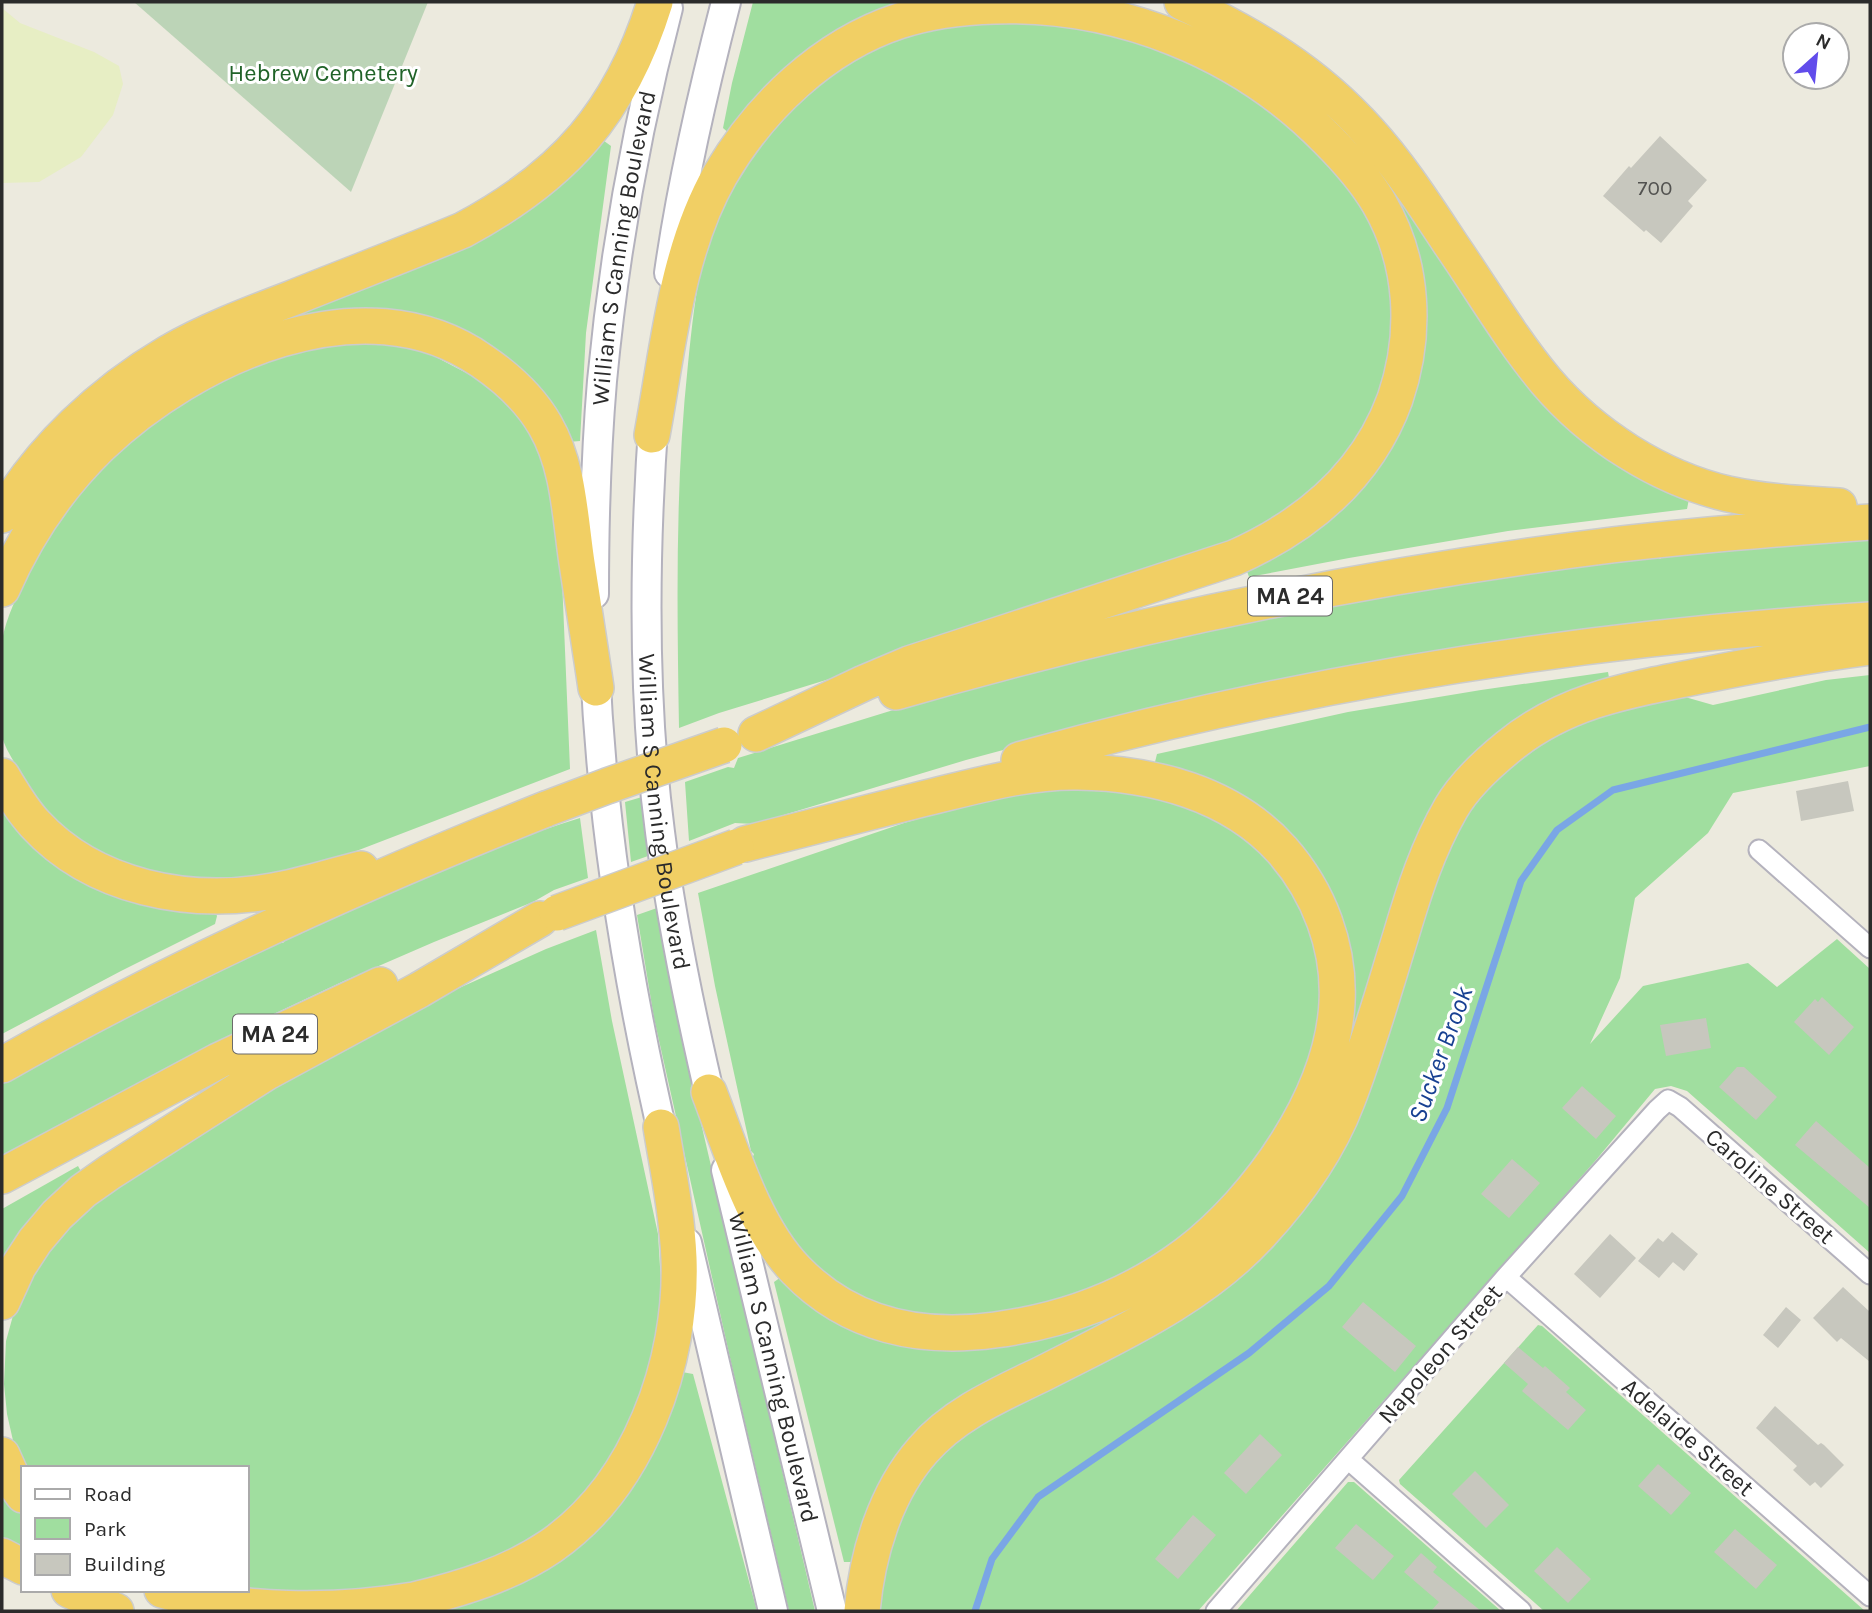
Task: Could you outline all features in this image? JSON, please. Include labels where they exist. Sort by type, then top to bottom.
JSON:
[{"type":"highway","points":[[2,515],[48,453],[91,409],[130,377],[219,327],[463,230],[526,192],[557,166],[587,134],[611,101],[639,48],[655,2]]},
{"type":"highway","points":[[1182,2],[1263,43],[1299,68],[1344,106],[1393,160],[1532,363],[1567,403],[1609,438],[1656,467],[1716,491],[1779,502],[1870,507]]},
{"type":"highway","points":[[652,435],[683,268],[698,222],[720,176],[749,133],[800,79],[837,50],[855,40],[914,17],[979,6],[1060,8],[1111,17],[1188,43],[1271,91],[1320,131],[1365,181],[1396,239],[1409,301],[1408,344],[1399,386],[1385,422],[1364,457],[1315,510],[1276,537],[1234,558],[909,664],[740,739]]},
{"type":"highway","points":[[2,589],[45,510],[79,467],[121,427],[174,388],[245,352],[299,335],[325,329],[368,325],[413,330],[456,346],[495,370],[530,403],[549,433],[565,481],[596,688]]},
{"type":"highway","name":"MA 24","points":[[2,1065],[109,1007],[247,940],[508,824],[740,739],[923,684],[1094,639],[1191,617],[1438,570],[1611,545],[1870,522]]},
{"type":"highway","name":"MA 24","points":[[2,1176],[163,1089],[378,986],[549,916],[741,846],[873,803],[1041,754],[1151,726],[1385,678],[1561,650],[1870,620]]},
{"type":"highway","points":[[862,1611],[872,1551],[888,1506],[910,1467],[936,1436],[971,1410],[1185,1297],[1257,1238],[1298,1189],[1333,1133],[1346,1104],[1368,1043],[1424,862],[1453,805],[1490,762],[1532,729],[1582,703],[1639,688],[1745,667],[1870,647]]},
{"type":"highway","points":[[709,1092],[761,1220],[783,1255],[816,1288],[856,1314],[902,1329],[950,1334],[1005,1329],[1062,1317],[1119,1294],[1166,1268],[1225,1220],[1268,1170],[1302,1116],[1325,1062],[1337,1005],[1337,974],[1332,944],[1310,888],[1294,863],[1253,822],[1204,796],[1158,781],[1099,773],[1059,772],[1029,776],[966,789],[741,846]]},
{"type":"highway","points":[[2,776],[35,824],[78,860],[130,884],[195,895],[232,896],[274,891],[398,860],[508,824]]},
{"type":"highway","points":[[2,1302],[35,1241],[57,1215],[92,1184],[267,1072],[549,916]]},
{"type":"highway","points":[[170,1592],[204,1601],[276,1609],[353,1609],[394,1604],[475,1583],[516,1567],[551,1546],[584,1519],[609,1489],[632,1454],[651,1417],[673,1340],[679,1261],[677,1224],[661,1127]]},
{"type":"highway","points":[[2,1455],[21,1492]]},
{"type":"highway","points":[[2,1556],[21,1566]]},
{"type":"highway","points":[[73,1592],[116,1611]]},
{"type":"main road","name":"William S Canning Boulevard","points":[[670,2],[630,173],[607,336],[595,513],[593,602],[596,688],[603,776],[620,911],[641,1038],[773,1611]]},
{"type":"main road","name":"William S Canning Boulevard","points":[[726,2],[697,120],[678,217],[665,306],[652,435],[648,634],[654,785],[672,917],[687,994],[832,1611]]},
{"type":"street","points":[[1759,850],[1870,948]]},
{"type":"street","name":"Caroline Street","points":[[1668,1101],[1680,1107],[1870,1274]]},
{"type":"street","name":"Napoleon Street","points":[[1216,1611],[1506,1277],[1668,1101]]},
{"type":"street","name":"Adelaide Street","points":[[1506,1277],[1870,1596]]},
{"type":"street","points":[[1348,1459],[1521,1611]]},
{"type":"green space","name":"Hebrew Cemetery","points":[[134,2],[428,2],[351,192]]},
{"type":"green space","points":[[753,2],[922,2],[731,135],[723,128]]},
{"type":"green space","points":[[1008,20],[1109,31],[1206,66],[1310,138],[1379,228],[1398,314],[1380,404],[1324,487],[1250,538],[679,728],[678,546],[684,409],[697,293],[715,224],[750,158],[772,129],[797,102],[825,79],[888,42],[924,29]]},
{"type":"green space","points":[[600,138],[611,146],[586,333],[580,441],[568,442],[486,348],[285,326],[282,316]]},
{"type":"green space","points":[[1401,192],[1488,322],[1689,499],[1687,509],[1508,531],[1249,577],[1246,568],[1407,407],[1393,199]]},
{"type":"green space","points":[[409,343],[501,391],[544,451],[562,579],[570,769],[338,858],[269,874],[234,879],[169,876],[116,861],[93,849],[51,816],[33,794],[2,736],[1,655],[4,632],[9,614],[45,543],[84,488],[131,440],[186,400],[215,384],[305,349],[331,344]]},
{"type":"green space","points":[[1870,538],[1870,607],[1084,728],[966,760],[754,824],[735,823],[689,841],[685,782],[728,767],[734,768],[738,758],[942,695],[1060,664],[1186,635],[1438,586],[1656,556],[1660,559],[1664,555]]},
{"type":"green space","points":[[1608,672],[1610,683],[1500,738],[1358,1035],[1347,1033],[1331,899],[1154,766],[1157,754],[1348,712]]},
{"type":"green space","points":[[1870,675],[1870,766],[1733,793],[1708,833],[1635,898],[1620,978],[1590,1044],[1643,986],[1748,963],[1777,987],[1837,939],[1870,969],[1870,1253],[1687,1091],[1671,1086],[1655,1089],[1596,1160],[1198,1611],[878,1611],[889,1549],[905,1504],[924,1474],[965,1429],[1284,1232],[1463,815],[1497,776],[1540,743],[1585,718],[1678,695],[1713,705],[1826,680]]},
{"type":"green space","points":[[1089,786],[1165,796],[1232,823],[1284,868],[1315,929],[1325,1016],[1301,1092],[1225,1205],[1131,1273],[1044,1308],[944,1320],[892,1311],[828,1281],[784,1235],[752,1159],[754,1154],[751,1151],[715,986],[698,893],[904,823],[1000,795]]},
{"type":"green space","points":[[642,797],[648,856],[631,862],[625,802]]},
{"type":"green space","points":[[2,800],[12,816],[215,911],[215,924],[2,1034]]},
{"type":"green space","points":[[580,818],[588,878],[554,890],[533,902],[344,981],[242,1029],[2,1159],[2,1084],[95,1033],[278,943],[468,858]]},
{"type":"green space","points":[[657,908],[697,1106],[815,1611],[789,1611],[735,1380],[654,1018],[637,915]]},
{"type":"green space","points":[[596,930],[612,1021],[658,1234],[661,1283],[660,1328],[642,1409],[571,1515],[487,1566],[350,1598],[248,1590],[248,1466],[23,1466],[14,1445],[7,1414],[4,1384],[6,1341],[14,1312],[39,1263],[71,1225],[109,1192],[177,1151],[225,1114],[372,1027],[546,949]]},
{"type":"green space","points":[[78,1166],[84,1177],[2,1278],[2,1209]]},
{"type":"green space","points":[[784,1275],[838,1319],[1103,1316],[1107,1327],[981,1390],[856,1562],[844,1562],[774,1282]]},
{"type":"green space","points":[[1538,1325],[1865,1611],[1544,1611],[1400,1484],[1399,1480]]},
{"type":"green space","points":[[682,1372],[693,1374],[757,1611],[432,1611],[530,1575]]},
{"type":"green space","points":[[1348,1482],[1354,1482],[1501,1611],[1236,1611]]},
{"type":"green space","points":[[2,1484],[21,1513],[21,1550],[2,1541]]},
{"type":"sand","points":[[2,8],[20,23],[94,52],[119,66],[123,84],[113,115],[81,157],[39,182],[2,183]]},
{"type":"building","points":[[1660,136],[1707,180],[1688,201],[1693,206],[1661,243],[1646,230],[1644,232],[1603,196]]},
{"type":"building","points":[[1848,781],[1854,811],[1801,821],[1796,791]]},
{"type":"building","points":[[1822,997],[1854,1027],[1829,1055],[1794,1022],[1815,999],[1818,1002]]},
{"type":"building","points":[[1706,1018],[1711,1048],[1666,1056],[1660,1025]]},
{"type":"building","points":[[1737,1067],[1744,1067],[1777,1097],[1756,1120],[1719,1087]]},
{"type":"building","points":[[1582,1086],[1616,1116],[1596,1139],[1562,1108]]},
{"type":"building","points":[[1816,1121],[1870,1168],[1870,1208],[1795,1145]]},
{"type":"building","points":[[1512,1159],[1540,1183],[1509,1218],[1481,1194]]},
{"type":"building","points":[[1672,1232],[1698,1254],[1684,1271],[1673,1262],[1659,1278],[1638,1261],[1658,1238],[1663,1242]]},
{"type":"building","points":[[1610,1234],[1636,1258],[1600,1298],[1574,1274]]},
{"type":"building","points":[[1843,1287],[1870,1312],[1870,1362],[1841,1338],[1837,1342],[1813,1318]]},
{"type":"building","points":[[1363,1302],[1416,1346],[1395,1372],[1342,1327]]},
{"type":"building","points":[[1786,1307],[1801,1320],[1778,1348],[1763,1335]]},
{"type":"building","points":[[1518,1347],[1570,1388],[1566,1392],[1586,1410],[1568,1430],[1522,1391],[1528,1384],[1504,1363]]},
{"type":"building","points":[[1775,1406],[1818,1445],[1824,1445],[1844,1465],[1821,1488],[1815,1482],[1810,1486],[1793,1470],[1797,1466],[1756,1428]]},
{"type":"building","points":[[1260,1434],[1282,1455],[1246,1494],[1224,1473]]},
{"type":"building","points":[[1658,1464],[1691,1493],[1671,1515],[1638,1486]]},
{"type":"building","points":[[1475,1471],[1509,1505],[1486,1528],[1452,1494]]},
{"type":"building","points":[[1193,1515],[1216,1535],[1178,1579],[1155,1559]]},
{"type":"building","points":[[1356,1524],[1394,1556],[1373,1580],[1335,1548]]},
{"type":"building","points":[[1735,1529],[1777,1565],[1756,1589],[1714,1552]]},
{"type":"building","points":[[1557,1547],[1591,1579],[1568,1603],[1534,1571]]},
{"type":"building","points":[[1421,1553],[1437,1567],[1433,1572],[1481,1611],[1431,1611],[1439,1602],[1404,1572]]},
{"type":"waterway","name":"Sucker Brook","points":[[975,1611],[992,1559],[1038,1497],[1249,1353],[1329,1286],[1402,1196],[1447,1108],[1521,881],[1557,830],[1613,790],[1870,727]]}]
